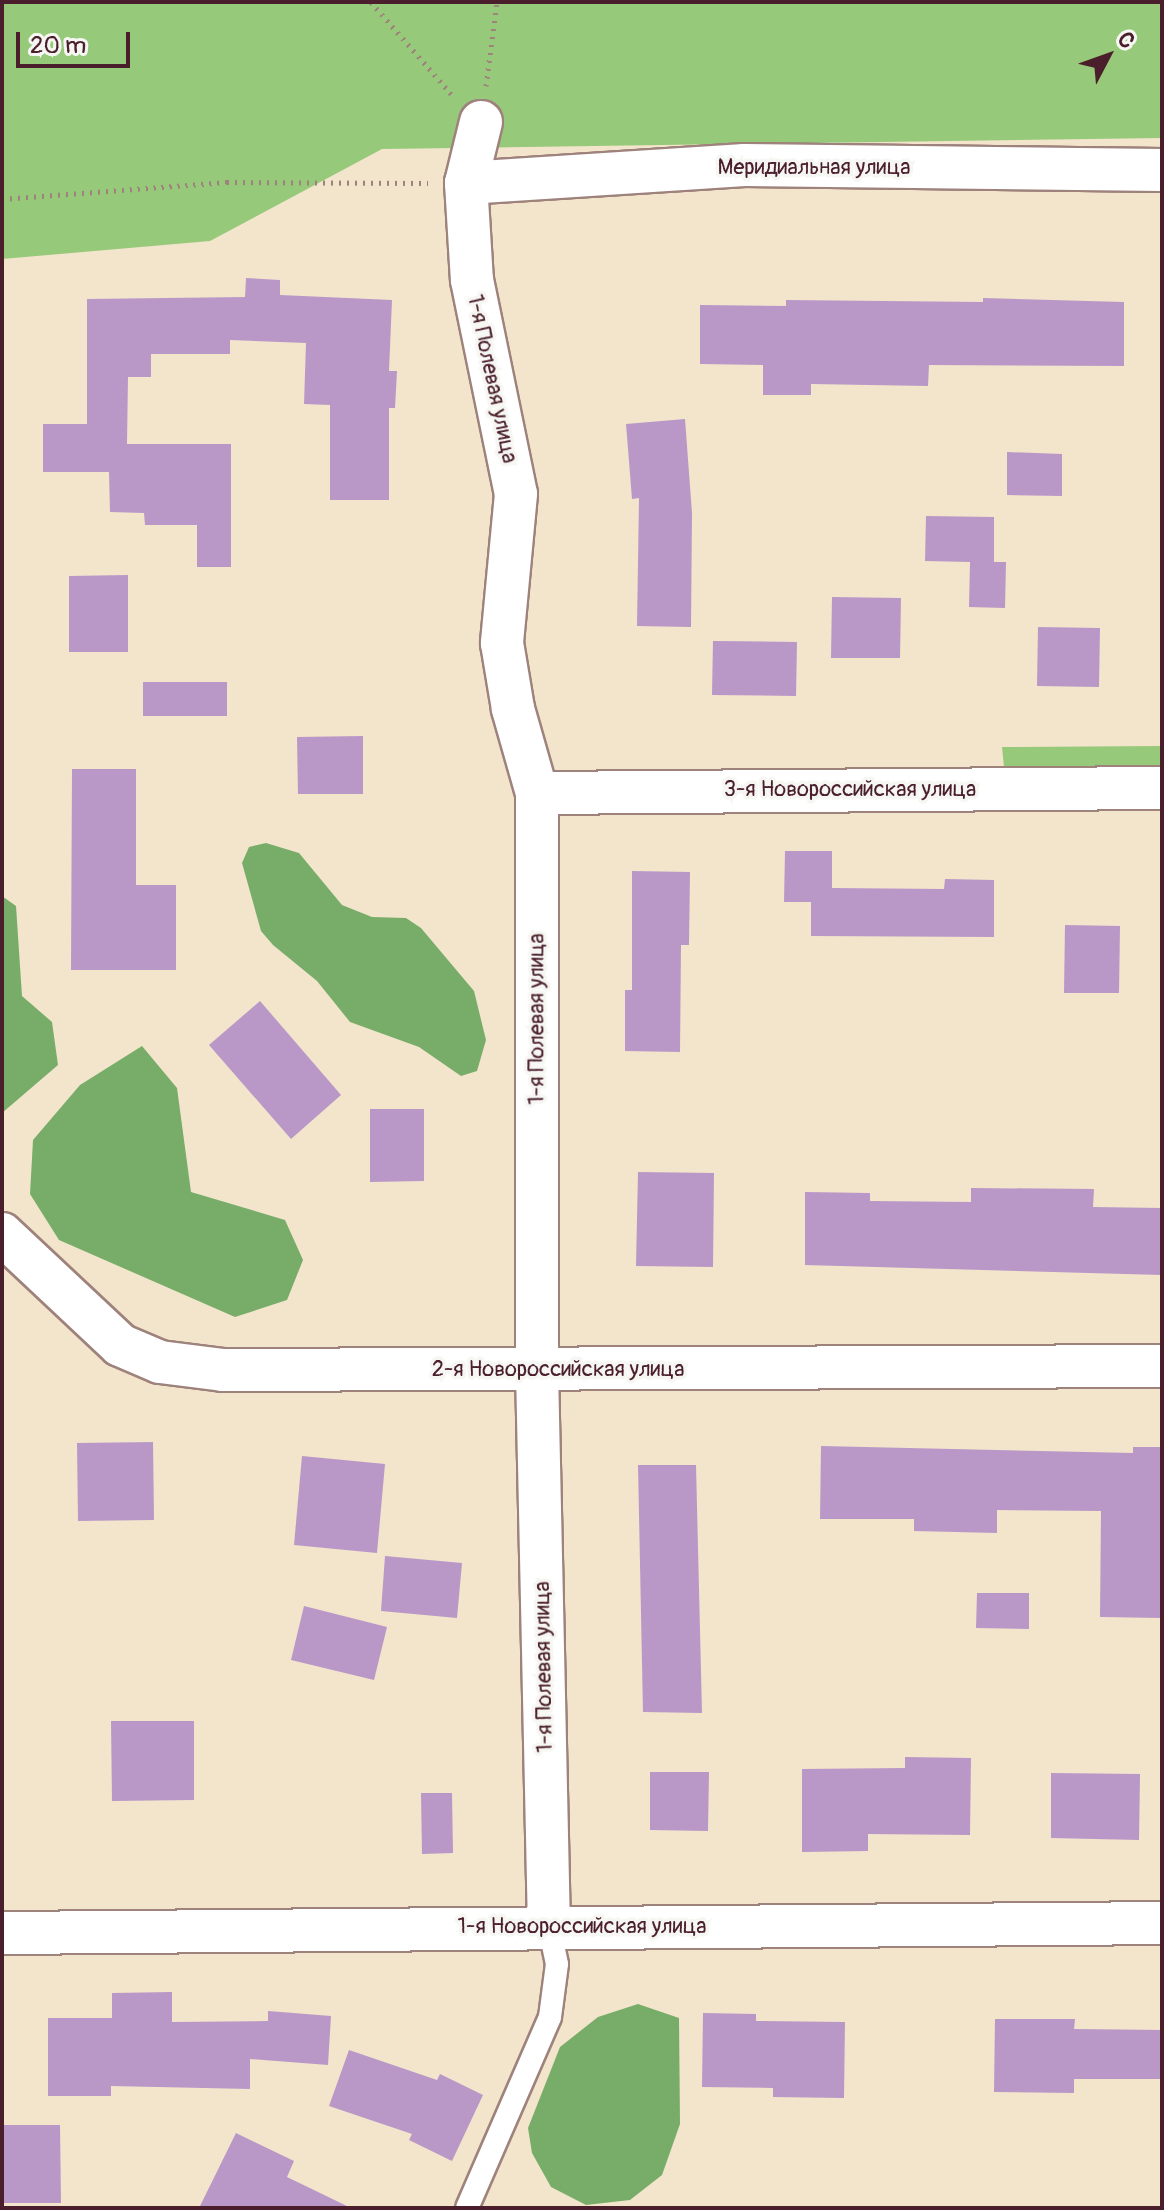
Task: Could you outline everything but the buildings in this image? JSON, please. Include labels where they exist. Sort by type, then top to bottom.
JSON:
[{"type":"street","name":"1-я Полевая улица","points":[[481,122],[466,183],[472,280],[516,494],[502,643],[513,709],[537,793],[537,1370],[549,1927]]},
{"type":"street","name":"Меридиальная улица","points":[[466,183],[744,165],[1162,170]]},
{"type":"street","name":"3-я Новороссийская улица","points":[[537,793],[1162,788]]},
{"type":"street","name":"2-я Новороссийская улица","points":[[2,1234],[120,1345],[160,1362],[223,1370],[1162,1366]]},
{"type":"street","name":"1-я Новороссийская улица","points":[[2,1933],[1162,1923]]},
{"type":"lane","points":[[467,2208],[550,2017],[557,1964],[549,1927]]},
{"type":"path","points":[[371,2],[445,89],[481,122]]},
{"type":"path","points":[[481,122],[497,2]]},
{"type":"path","points":[[2,199],[227,182],[466,183]]},
{"type":"green space","points":[[2,2],[1162,2],[1162,138],[382,149],[210,241],[2,259]]},
{"type":"green space","points":[[1162,746],[1162,776],[1005,777],[1002,747]]},
{"type":"green space","points":[[266,843],[299,853],[342,905],[372,917],[406,918],[421,928],[474,991],[486,1040],[477,1071],[461,1076],[419,1047],[350,1022],[317,981],[273,945],[261,931],[242,863],[249,847]]},
{"type":"green space","points":[[2,896],[16,906],[22,996],[52,1022],[58,1065],[2,1113]]},
{"type":"green space","points":[[142,1046],[177,1088],[191,1192],[285,1220],[303,1260],[287,1300],[235,1317],[59,1240],[30,1194],[33,1140],[80,1085]]},
{"type":"green space","points":[[638,2004],[679,2018],[680,2124],[662,2175],[630,2200],[586,2205],[551,2187],[532,2153],[528,2128],[560,2047],[598,2017]]}]
